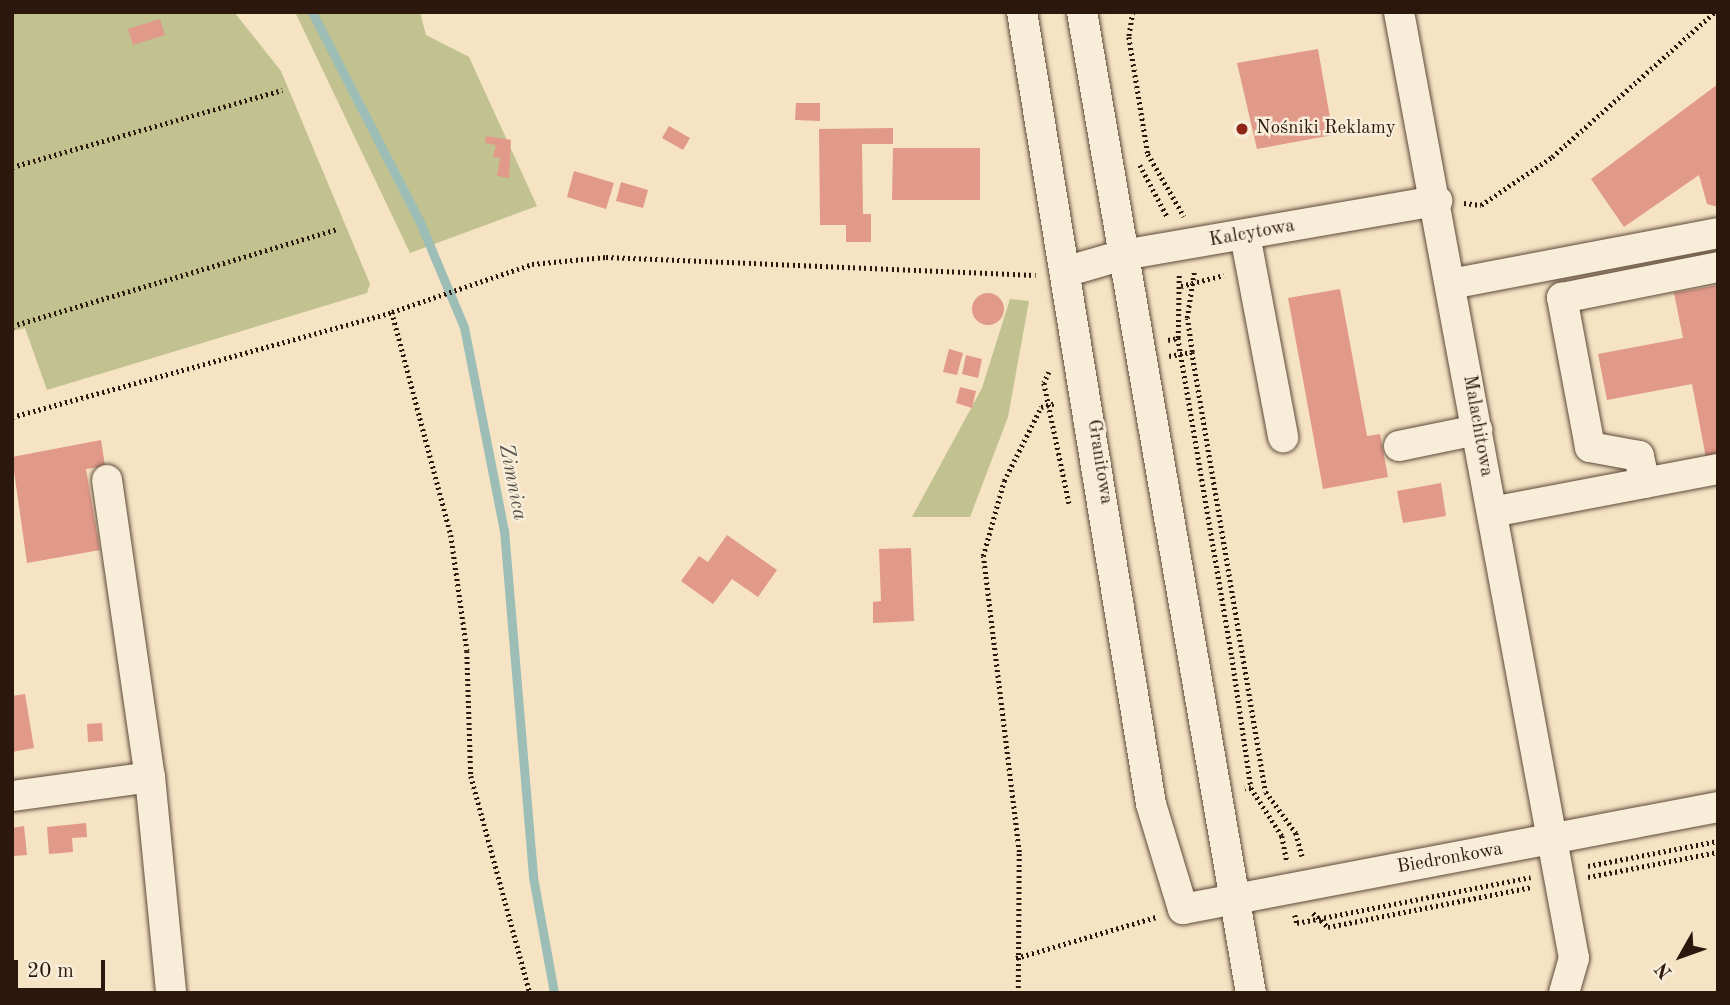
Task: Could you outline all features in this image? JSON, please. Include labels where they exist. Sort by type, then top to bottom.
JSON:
[{"type":"street","name":"Granitowa","points":[[1021,12],[1068,271],[1151,804],[1183,909]]},
{"type":"street","points":[[1082,12],[1251,993]]},
{"type":"street","name":"Malachitowa","points":[[1399,12],[1437,201],[1550,841],[1574,958],[1564,993]]},
{"type":"street","name":"Kalcytowa","points":[[1068,271],[1123,255],[1437,201]]},
{"type":"street","points":[[1451,284],[1718,233]]},
{"type":"street","points":[[1245,235],[1283,437]]},
{"type":"street","points":[[1644,483],[1639,456],[1590,447],[1562,298],[1718,267]]},
{"type":"street","points":[[1399,446],[1478,430]]},
{"type":"street","points":[[1492,512],[1718,470]]},
{"type":"street","points":[[107,480],[150,777],[171,993]]},
{"type":"street","points":[[12,796],[150,777]]},
{"type":"street","name":"Biedronkowa","points":[[1183,909],[1307,883],[1550,841],[1718,807]]},
{"type":"path","points":[[1437,201],[1481,205],[1552,157],[1716,12]]},
{"type":"path","points":[[12,167],[282,90]]},
{"type":"path","points":[[12,326],[338,229]]},
{"type":"path","points":[[12,416],[393,312],[533,264],[606,257],[1002,274]]},
{"type":"path","points":[[1181,286],[1252,269]]},
{"type":"path","points":[[393,312],[450,535],[467,651],[471,776],[530,993]]},
{"type":"path","points":[[1192,352],[1266,792],[1299,839],[1314,918],[1328,927],[1718,852]]},
{"type":"path","points":[[1018,993],[1016,958],[1019,852],[983,556],[1004,481],[1041,407],[1049,405]]},
{"type":"path","points":[[1016,958],[1183,909]]},
{"type":"green space","points":[[12,12],[234,12],[281,71],[370,284],[367,293],[47,390],[25,328],[12,331]]},
{"type":"green space","points":[[295,12],[420,12],[426,35],[469,57],[537,206],[410,253]]},
{"type":"green space","points":[[1010,299],[1029,301],[1008,417],[970,517],[912,517],[982,388]]},
{"type":"building","points":[[160,19],[165,35],[133,45],[128,29]]},
{"type":"building","points":[[1318,49],[1333,135],[1257,149],[1237,63]]},
{"type":"building","points":[[1718,84],[1718,207],[1707,204],[1699,175],[1624,227],[1591,179]]},
{"type":"building","points":[[796,103],[820,103],[820,121],[795,120]]},
{"type":"building","points":[[669,126],[690,138],[683,150],[662,138]]},
{"type":"building","points":[[893,128],[893,144],[862,144],[863,214],[871,214],[871,242],[846,242],[846,225],[820,225],[819,129]]},
{"type":"building","points":[[486,136],[511,140],[509,178],[497,176],[500,158],[493,157],[496,145],[485,143]]},
{"type":"building","points":[[893,148],[980,148],[980,200],[892,200]]},
{"type":"building","points":[[574,171],[614,183],[606,209],[567,197]]},
{"type":"building","points":[[621,182],[648,190],[643,208],[616,201]]},
{"type":"building","points":[[1718,285],[1718,455],[1706,458],[1692,384],[1607,400],[1598,354],[1683,338],[1674,293]]},
{"type":"building","points":[[1340,289],[1367,436],[1380,434],[1388,477],[1323,489],[1288,298]]},
{"type":"building","points":[[988,293],[999,298],[1004,309],[999,320],[988,325],[977,320],[972,309],[977,298]]},
{"type":"building","points":[[949,349],[963,353],[957,375],[943,372]]},
{"type":"building","points":[[966,355],[982,359],[978,378],[962,374]]},
{"type":"building","points":[[960,387],[976,391],[972,408],[956,403]]},
{"type":"building","points":[[101,440],[105,466],[86,469],[100,550],[27,563],[12,457]]},
{"type":"building","points":[[1441,483],[1446,516],[1403,523],[1397,491]]},
{"type":"building","points":[[727,535],[777,570],[758,597],[732,579],[713,604],[681,581],[699,556],[708,562]]},
{"type":"building","points":[[911,548],[914,621],[873,623],[873,602],[881,601],[879,549]]},
{"type":"building","points":[[25,694],[34,748],[12,752],[12,696]]},
{"type":"building","points":[[102,723],[103,741],[88,742],[87,724]]},
{"type":"building","points":[[86,823],[87,837],[72,838],[73,852],[49,854],[47,827]]},
{"type":"building","points":[[24,826],[27,855],[14,856],[12,828]]},
{"type":"waterway","name":"Zimnica","points":[[312,12],[419,220],[464,327],[504,530],[533,877],[554,993]]},
{"type":"place","name":"Nośniki Reklamy","points":[[1242,129]]}]
